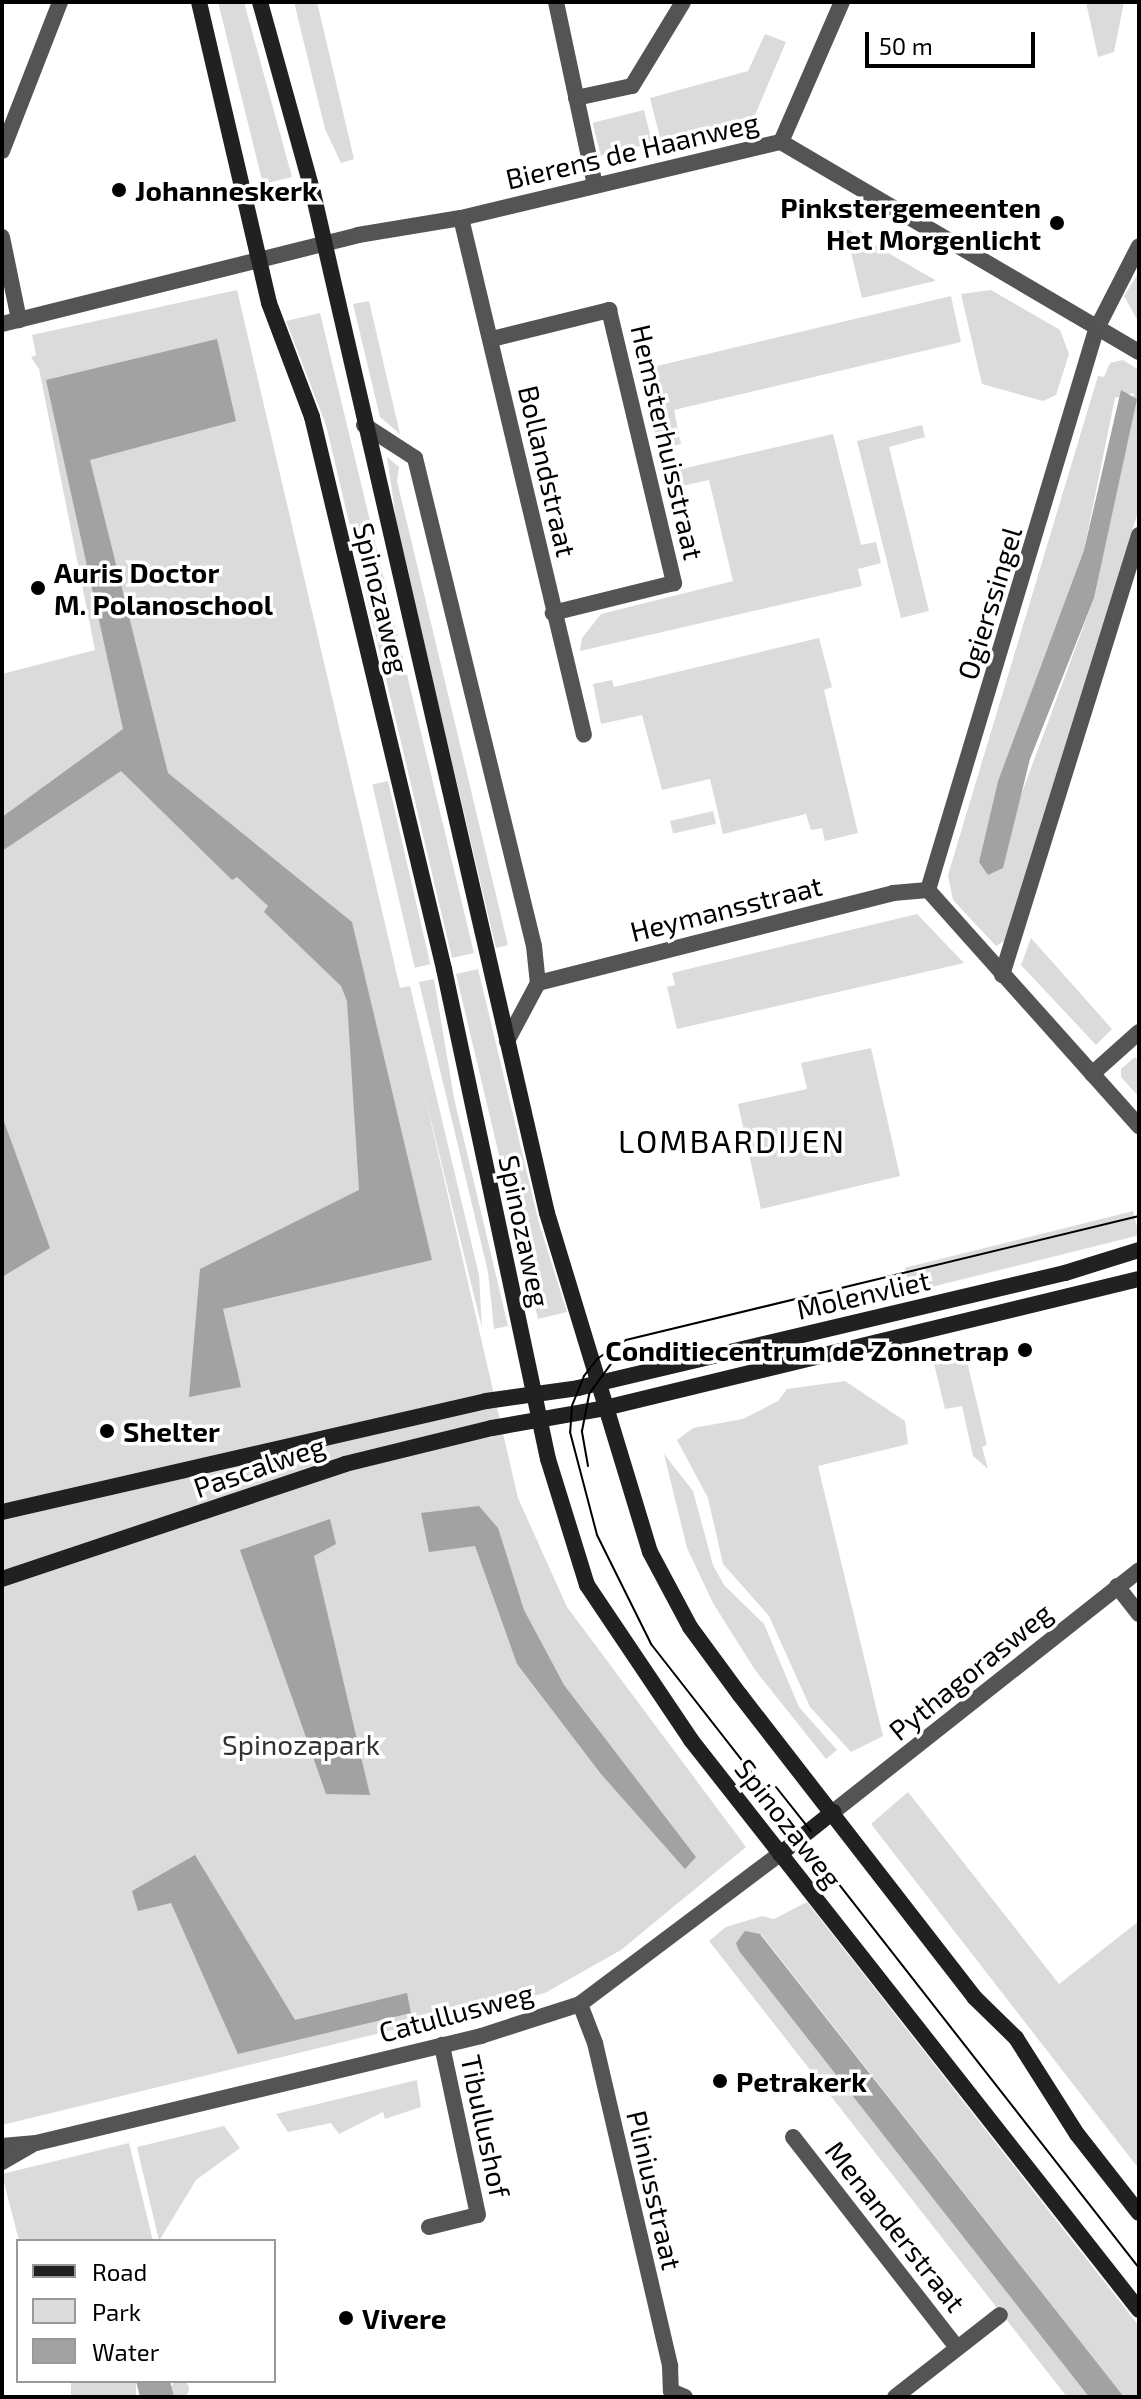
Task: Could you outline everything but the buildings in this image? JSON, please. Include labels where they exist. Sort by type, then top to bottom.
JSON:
[{"type":"main road","name":"Spinozaweg","points":[[199,2],[269,303],[312,417],[444,969],[539,1420],[587,1585],[691,1740],[1139,2310]]},
{"type":"main road","name":"Spinozaweg","points":[[260,2],[325,244],[364,425],[547,1213],[650,1552],[690,1627],[974,1997],[1016,2038],[1077,2134],[1139,2213]]},
{"type":"main road","name":"Molenvliet","points":[[533,1394],[598,1383],[1065,1273],[1139,1250]]},
{"type":"main road","name":"Molenvliet","points":[[539,1420],[605,1408],[1139,1279]]},
{"type":"main road","name":"Pascalweg","points":[[2,1512],[338,1433],[533,1394]]},
{"type":"main road","name":"Pascalweg","points":[[2,1579],[345,1464],[539,1420]]},
{"type":"main road","name":"Catullusweg","points":[[780,1854],[833,1812]]},
{"type":"street","points":[[2,151],[60,2]]},
{"type":"street","points":[[556,2],[595,185]]},
{"type":"street","points":[[576,98],[632,86],[683,2]]},
{"type":"street","points":[[781,142],[842,2]]},
{"type":"street","name":"Bierens de Haanweg","points":[[2,324],[325,244],[461,218],[781,142],[1096,330]]},
{"type":"street","name":"Bollandstraat","points":[[461,218],[584,735]]},
{"type":"street","points":[[2,237],[19,320]]},
{"type":"street","name":"Ogierssingel","points":[[928,890],[1096,330],[1139,246]]},
{"type":"street","name":"Hemsterhuisstraat","points":[[492,339],[609,310],[674,583],[553,613]]},
{"type":"street","points":[[1096,330],[1139,352]]},
{"type":"street","points":[[364,425],[415,458],[538,983],[507,1041]]},
{"type":"street","points":[[1002,975],[1139,535]]},
{"type":"street","points":[[1125,578],[1139,589]]},
{"type":"street","points":[[928,890],[1139,1126]]},
{"type":"street","name":"Heymansstraat","points":[[538,983],[893,893],[928,890]]},
{"type":"street","points":[[1092,1074],[1139,1032]]},
{"type":"street","name":"Pythagorasweg","points":[[833,1812],[1139,1570]]},
{"type":"street","points":[[1117,1586],[1139,1614]]},
{"type":"street","name":"Catullusweg","points":[[2,2146],[36,2143],[442,2045],[580,2004],[780,1854]]},
{"type":"street","name":"Pliniusstraat","points":[[580,2004],[595,2043],[670,2366],[671,2395]]},
{"type":"street","name":"Tibullushof","points":[[429,2227],[478,2215],[442,2045]]},
{"type":"street","name":"Menanderstraat","points":[[793,2137],[957,2348]]},
{"type":"street","name":"Catullusweg","points":[[2,2162],[36,2143]]},
{"type":"street","name":"Menanderstraat","points":[[895,2397],[1000,2315]]},
{"type":"green space","points":[[218,2],[244,2],[292,177],[263,184]]},
{"type":"green space","points":[[294,2],[317,2],[354,159],[341,163],[325,129]]},
{"type":"green space","points":[[1086,2],[1124,2],[1114,52],[1098,57]]},
{"type":"green space","points":[[765,34],[786,42],[755,115],[661,142],[650,98],[748,71]]},
{"type":"green space","points":[[644,110],[652,143],[601,156],[593,123]]},
{"type":"green space","points":[[845,228],[935,280],[935,281],[862,298]]},
{"type":"green space","points":[[1139,272],[1139,323],[1124,296]]},
{"type":"green space","name":"Spinozapark","points":[[237,290],[400,988],[410,986],[479,1275],[482,1328],[423,1088],[518,1498],[567,1607],[746,1847],[621,1950],[545,1993],[2,2125],[2,674],[95,650],[39,369],[31,357],[36,355],[32,335]]},
{"type":"green space","points":[[991,290],[1060,330],[1069,354],[1056,395],[1043,401],[982,384],[961,294]]},
{"type":"green space","points":[[951,296],[961,342],[674,410],[681,444],[659,450],[640,370]]},
{"type":"green space","points":[[369,301],[400,434],[380,417],[353,304]]},
{"type":"green space","points":[[320,313],[474,953],[452,958],[326,425],[286,321]]},
{"type":"green space","points":[[1123,360],[1139,370],[1139,509],[1006,940],[996,946],[953,900],[948,875],[1098,376],[1104,377],[1110,363]],"holes":[[[1134,393],[1094,598],[1017,806],[979,862],[998,781],[1084,550],[1115,398]]]},
{"type":"green space","points":[[922,425],[925,437],[889,447],[929,611],[901,618],[857,441]]},
{"type":"green space","points":[[833,434],[861,545],[876,542],[881,563],[858,569],[862,586],[580,651],[582,638],[601,614],[733,581],[709,480],[668,489],[664,473]]},
{"type":"green space","points":[[387,457],[399,467],[397,481],[508,945],[496,948],[399,538]]},
{"type":"green space","points":[[819,638],[832,687],[824,690],[858,833],[825,841],[822,828],[811,830],[806,814],[723,834],[710,779],[662,790],[642,715],[601,724],[593,684],[612,680],[614,687]]},
{"type":"green space","points":[[388,781],[430,964],[415,968],[372,785]]},
{"type":"green space","points":[[713,811],[716,824],[673,834],[670,821]]},
{"type":"green space","points":[[917,914],[964,963],[677,1029],[667,987],[675,985],[672,973]]},
{"type":"green space","points":[[1031,938],[1112,1029],[1096,1045],[1021,965]]},
{"type":"green space","points":[[478,969],[539,1223],[567,1312],[538,1319],[456,974]]},
{"type":"green space","points":[[434,979],[454,1098],[508,1326],[494,1329],[488,1272],[419,982]]},
{"type":"green space","points":[[871,1048],[900,1176],[761,1209],[738,1104],[807,1089],[801,1063]]},
{"type":"green space","points":[[1135,1057],[1139,1061],[1139,1097],[1121,1077],[1121,1069]]},
{"type":"green space","points":[[1133,1211],[1139,1235],[911,1292],[905,1268]]},
{"type":"green space","points":[[964,1349],[987,1445],[982,1447],[988,1469],[973,1456],[962,1406],[945,1409],[932,1356]]},
{"type":"green space","points":[[845,1381],[905,1421],[908,1444],[818,1466],[883,1736],[851,1752],[810,1707],[769,1616],[723,1564],[708,1498],[677,1440],[693,1428],[743,1419],[778,1401],[787,1389]]},
{"type":"green space","points":[[664,1454],[693,1491],[713,1565],[724,1585],[764,1624],[799,1707],[837,1750],[826,1759],[755,1670],[713,1603],[687,1548]]},
{"type":"green space","points":[[908,1792],[1059,1984],[1139,1921],[1139,2169],[871,1824]]},
{"type":"green space","points":[[807,1902],[1139,2326],[1139,2397],[1124,2397],[761,1934],[736,1943],[1089,2397],[1067,2397],[709,1941],[726,1927],[762,1916],[774,1919]]},
{"type":"green space","points":[[417,2080],[421,2107],[385,2119],[383,2112],[339,2134],[331,2123],[288,2132],[276,2114]]},
{"type":"green space","points":[[224,2126],[240,2148],[196,2180],[159,2239],[137,2147]]},
{"type":"green space","points":[[129,2143],[153,2239],[18,2239],[2,2174]]},
{"type":"green space","points":[[71,2383],[136,2383],[136,2397],[71,2397]]},
{"type":"green space","points":[[174,2383],[186,2383],[186,2395],[180,2398],[171,2389]]},
{"type":"water","points":[[217,339],[236,421],[90,460],[168,773],[352,922],[432,1260],[223,1309],[241,1387],[189,1397],[200,1269],[359,1190],[347,1001],[341,986],[264,912],[268,906],[237,877],[232,880],[121,771],[2,851],[2,817],[123,729],[46,380]]},
{"type":"water","points":[[1121,390],[1137,399],[1094,598],[1030,759],[1003,868],[988,875],[979,862],[998,781],[1084,550]]},
{"type":"water","points":[[2,1116],[50,1248],[2,1277]]},
{"type":"water","points":[[479,1506],[498,1528],[524,1610],[564,1685],[696,1857],[685,1869],[601,1774],[517,1664],[475,1546],[429,1552],[421,1513]]},
{"type":"water","points":[[330,1519],[336,1544],[314,1556],[370,1795],[326,1794],[240,1550]]},
{"type":"water","points":[[195,1855],[295,2020],[407,1993],[411,2013],[238,2054],[171,1903],[138,1911],[132,1891]]},
{"type":"water","points":[[745,1931],[760,1934],[1124,2397],[1089,2397],[739,1951],[736,1943]]},
{"type":"water","points":[[136,2383],[170,2383],[174,2397],[140,2397]]},
{"type":"tram line","points":[[1139,1216],[626,1340],[598,1358],[584,1376],[572,1406],[570,1432],[597,1535],[651,1644],[1139,2268]]},
{"type":"tram line","points":[[588,1466],[582,1431],[589,1394],[611,1364],[638,1347]]},
{"type":"tram line","points":[[776,1787],[811,1831]]},
{"type":"place","name":"Johanneskerk","points":[[119,190]]},
{"type":"place","name":"Pinkstergemeenten Het Morgenlicht","points":[[1057,223]]},
{"type":"place","name":"Auris Doctor M. Polanoschool","points":[[38,588]]},
{"type":"place","name":"Conditiecentrum de Zonnetrap","points":[[1025,1350]]},
{"type":"place","name":"Shelter","points":[[107,1431]]},
{"type":"place","name":"Petrakerk","points":[[720,2081]]},
{"type":"place","name":"Vivere","points":[[346,2318]]},
{"type":"district","name":"LOMBARDIJEN","points":[[732,1140]]}]
